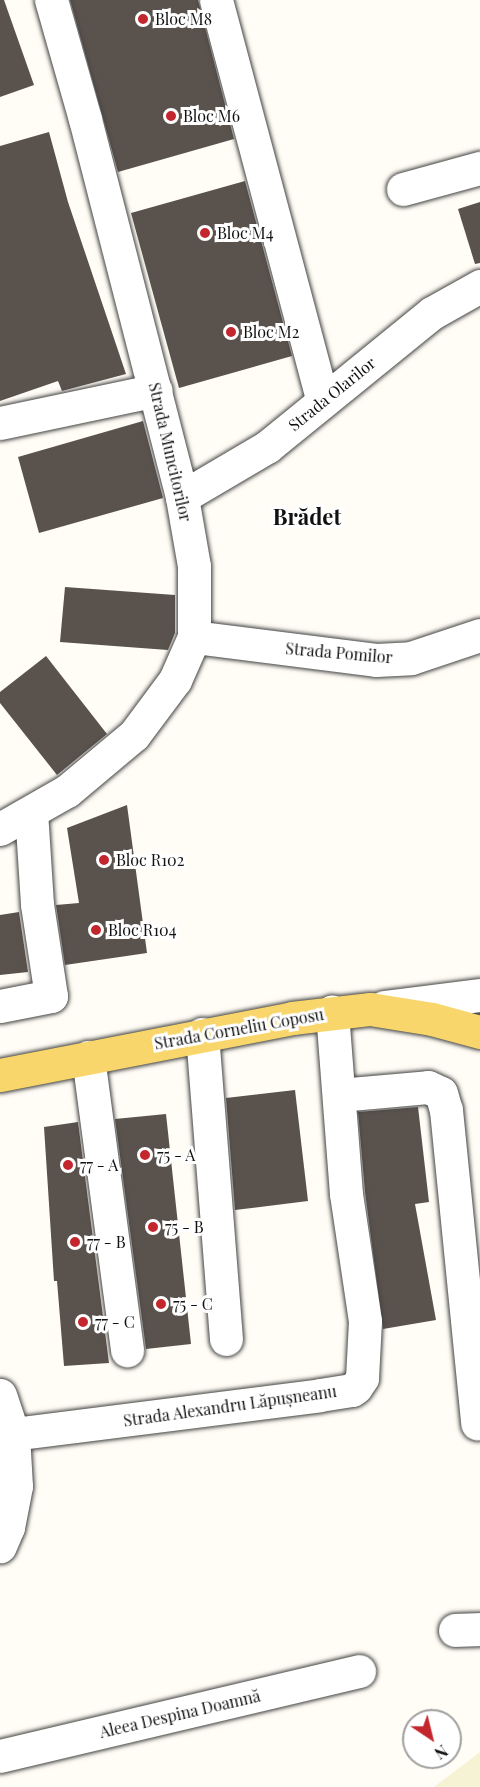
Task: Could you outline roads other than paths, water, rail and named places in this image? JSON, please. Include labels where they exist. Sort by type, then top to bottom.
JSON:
[{"type":"main road","name":"Strada Corneliu Coposu","points":[[0,1075],[202,1034],[332,1012],[370,1009]]},
{"type":"main road","points":[[370,1009],[421,1017],[480,1032]]},
{"type":"street","name":"Strada Muncitorilor","points":[[0,829],[67,791],[134,735],[175,680],[194,637],[194,566],[182,498],[156,390],[51,0]]},
{"type":"street","points":[[216,0],[323,401]]},
{"type":"street","points":[[403,189],[480,168]]},
{"type":"street","name":"Strada Olarilor","points":[[182,498],[267,447],[432,313],[480,286]]},
{"type":"street","points":[[0,423],[156,390]]},
{"type":"street","name":"Strada Pomilor","points":[[194,637],[376,660],[411,658],[480,635]]},
{"type":"street","points":[[0,1006],[51,996],[37,904],[31,812]]},
{"type":"street","name":"Strada Corneliu Coposu","points":[[370,1009],[480,995]]},
{"type":"street","name":"Strada Alexandru Lăpușneanu","points":[[13,1434],[320,1395],[352,1390],[356,1387],[362,1378],[365,1321],[346,1194],[332,1012]]},
{"type":"street","points":[[202,1034],[226,1339]]},
{"type":"street","points":[[88,1057],[127,1350]]},
{"type":"street","points":[[339,1095],[428,1087],[441,1093],[446,1110],[477,1423]]},
{"type":"street","points":[[0,1395],[13,1434],[16,1486],[8,1527],[0,1546]]},
{"type":"street","name":"Aleea Despina Doamnă","points":[[0,1756],[359,1671]]},
{"type":"place","name":"Bloc M8","points":[[143,19]]},
{"type":"place","name":"Bloc M6","points":[[171,116]]},
{"type":"place","name":"Bloc M4","points":[[205,233]]},
{"type":"place","name":"Bloc M2","points":[[231,332]]},
{"type":"place","name":"Bloc R102","points":[[104,860]]},
{"type":"place","name":"Bloc R104","points":[[96,930]]},
{"type":"place","name":"75 - A","points":[[145,1155]]},
{"type":"place","name":"77 - A","points":[[68,1165]]},
{"type":"place","name":"75 - B","points":[[153,1227]]},
{"type":"place","name":"77 - B","points":[[75,1242]]},
{"type":"place","name":"75 - C","points":[[161,1304]]},
{"type":"place","name":"77 - C","points":[[83,1322]]},
{"type":"district","name":"Brădet","points":[[307,517]]}]
